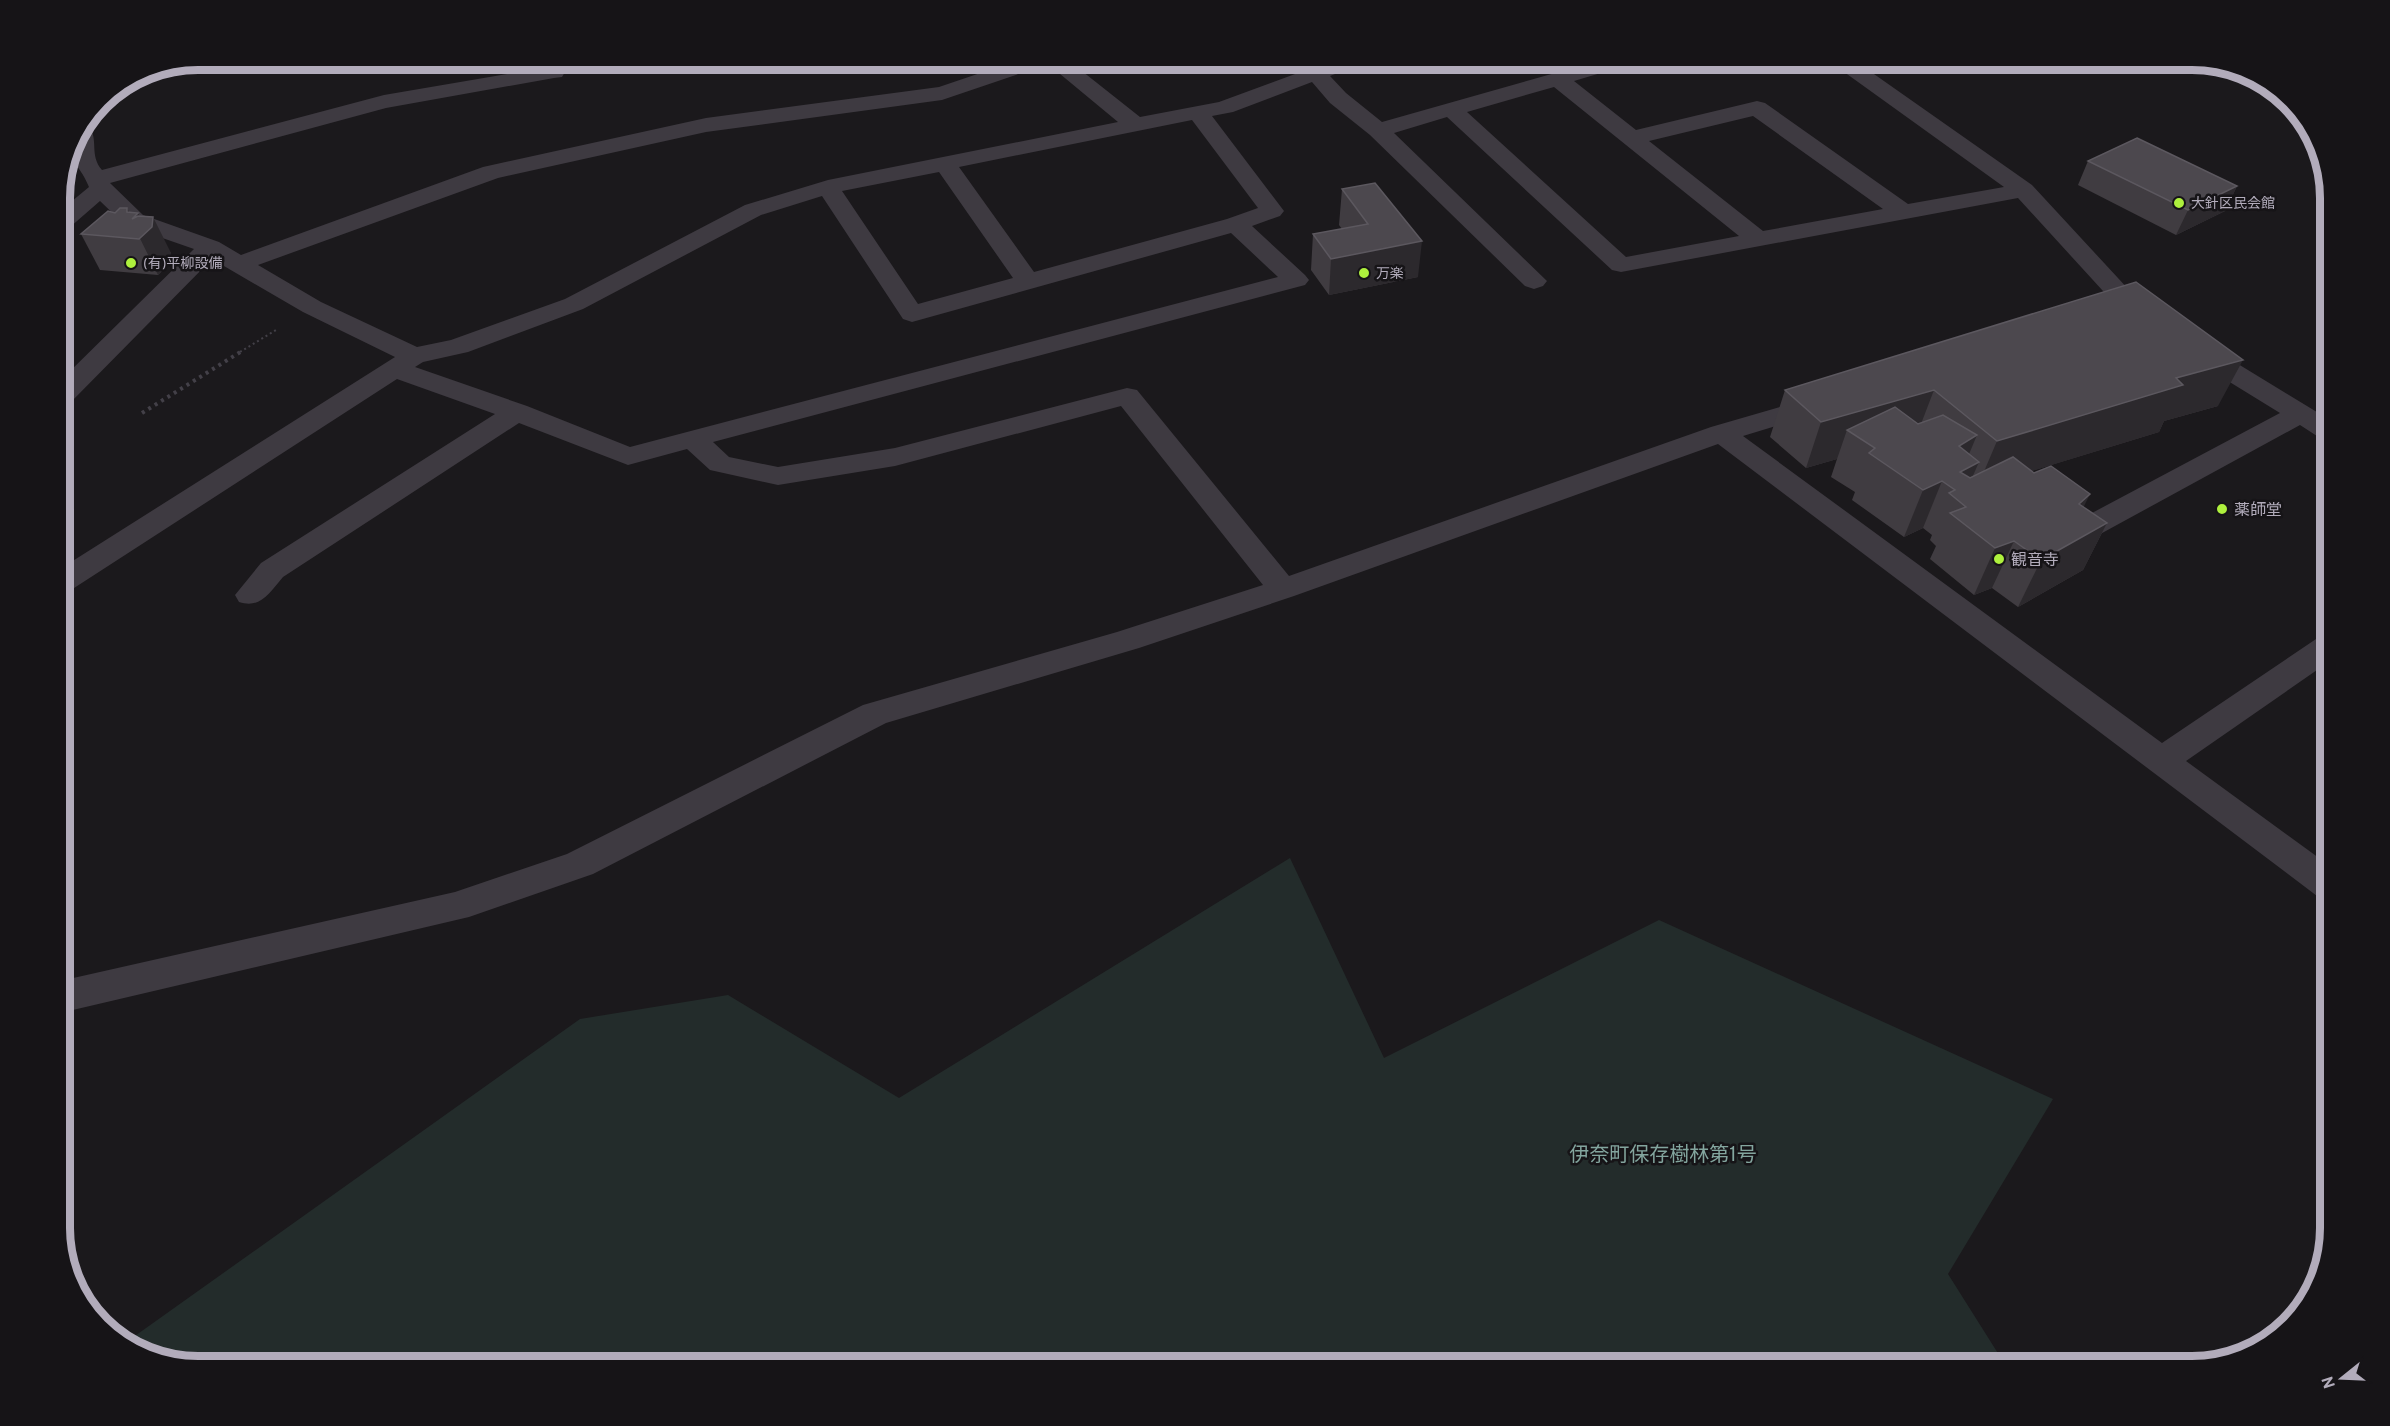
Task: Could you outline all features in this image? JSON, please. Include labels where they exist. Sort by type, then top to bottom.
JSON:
[{"type":"street","points":[[238,264],[491,172],[706,125],[942,93],[1007,71]]},
{"type":"street","points":[[1069,71],[1135,124]]},
{"type":"street","points":[[71,576],[405,362],[459,346],[574,304],[753,210],[828,187],[1225,107],[1323,71]]},
{"type":"street","points":[[1378,130],[1586,71]]},
{"type":"street","points":[[1859,71],[2024,190],[2122,312],[2176,337],[2319,426]]},
{"type":"street","points":[[71,212],[99,184],[384,102],[554,72]]},
{"type":"street","points":[[1315,74],[1338,98],[1378,130],[1534,281]]},
{"type":"street","points":[[1558,79],[1758,239]]},
{"type":"street","points":[[1633,138],[1757,108],[1903,212]]},
{"type":"street","points":[[1450,109],[1621,265],[2024,190]]},
{"type":"street","points":[[828,187],[912,314],[1236,224],[1272,211],[1197,112]]},
{"type":"street","points":[[82,145],[84,162],[99,184],[134,220],[210,247],[405,362],[517,412],[628,456],[1296,280],[1236,224]]},
{"type":"street","points":[[945,164],[1028,282]]},
{"type":"street","points":[[71,386],[210,247]]},
{"type":"street","points":[[71,366],[88,368]]},
{"type":"street","points":[[71,994],[456,907],[580,864],[875,714],[1128,640],[1283,589],[1722,433],[1847,395]]},
{"type":"street","points":[[692,439],[720,464],[778,476],[895,457],[1127,396],[1283,589]]},
{"type":"street","points":[[250,595],[272,570],[517,412]]},
{"type":"street","points":[[2071,537],[2300,414]]},
{"type":"street","points":[[1722,433],[2320,878]]},
{"type":"street","points":[[2161,761],[2319,652]]},
{"type":"path","points":[[142,413],[312,307]]},
{"type":"green space","name":"伊奈町保存樹林第1号","points":[[1290,858],[1384,1058],[1659,920],[2053,1099],[1948,1274],[2000,1356],[199,1356],[166,1351],[133,1337],[580,1019],[728,995],[899,1098]]},
{"type":"building","points":[[2137,138],[2237,186],[2188,210],[2088,161]]},
{"type":"building","points":[[1375,183],[1422,241],[1331,259],[1313,234],[1368,224],[1342,189]]},
{"type":"building","points":[[120,208],[127,208],[127,212],[138,213],[132,219],[138,216],[153,217],[152,227],[139,239],[81,234],[108,211],[115,213]]},
{"type":"building","points":[[2136,282],[2243,360],[2176,378],[2183,385],[1997,441],[1934,390],[1821,422],[1785,390]]},
{"type":"building","points":[[1895,407],[1918,424],[1943,415],[1977,435],[1959,446],[1979,462],[1960,472],[1970,478],[2013,457],[2034,473],[2051,466],[2090,494],[2079,504],[2107,523],[2041,560],[2014,541],[1995,548],[1950,513],[1966,507],[1949,493],[1955,490],[1942,481],[1923,490],[1869,453],[1875,448],[1847,430]]},
{"type":"place","name":"大針区民会館","points":[[2179,203]]},
{"type":"place","name":"(有)平柳設備","points":[[131,263]]},
{"type":"place","name":"万楽","points":[[1364,273]]},
{"type":"place","name":"薬師堂","points":[[2222,509]]},
{"type":"place","name":"観音寺","points":[[1999,559]]}]
